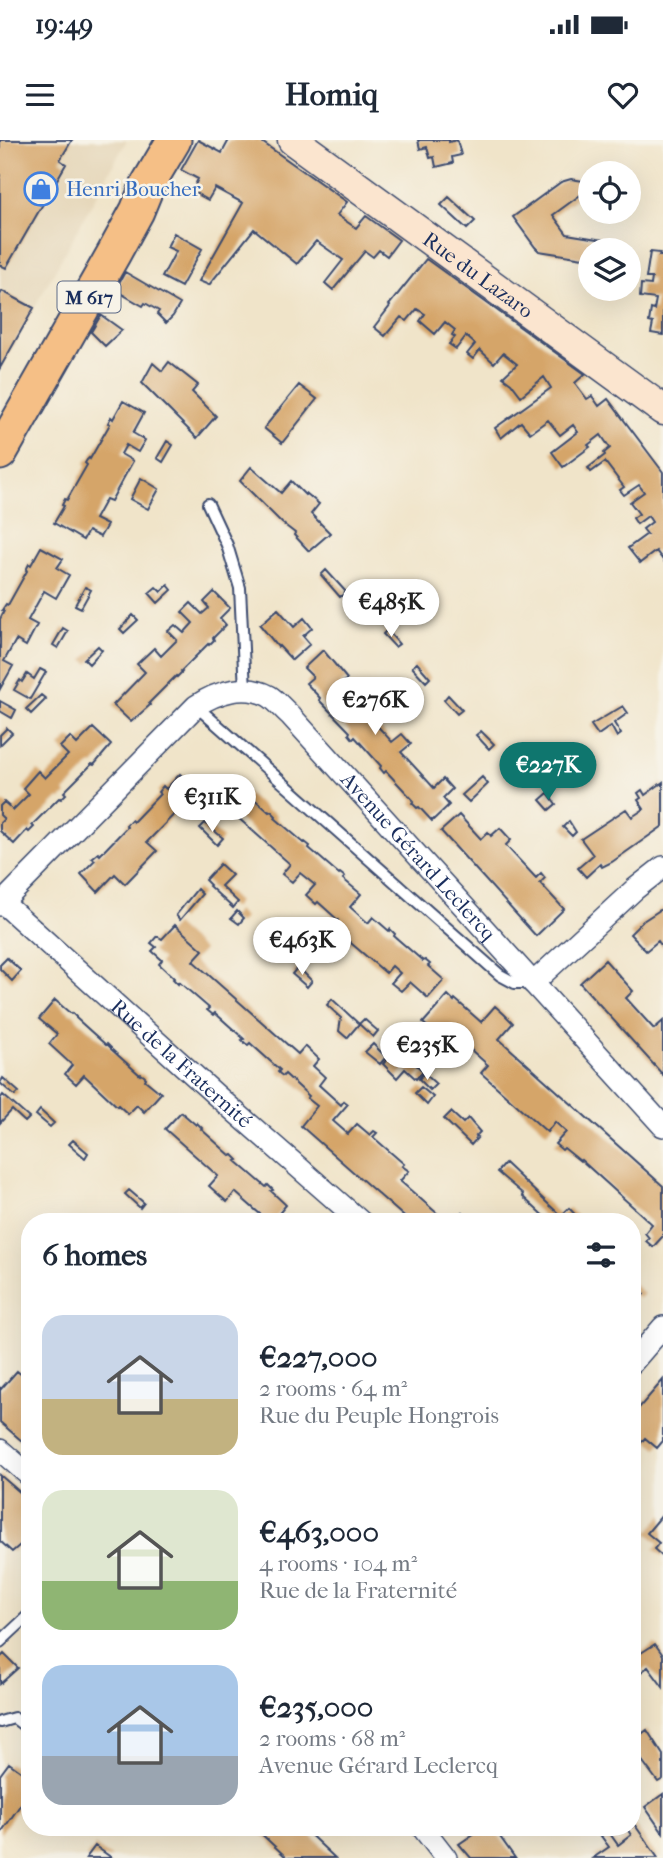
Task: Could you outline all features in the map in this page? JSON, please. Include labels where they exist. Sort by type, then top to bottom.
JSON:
[{"type":"main road","name":"M 617","points":[[0,414],[124,198],[152,140]]},
{"type":"main road","name":"M 617","points":[[1,449],[114,253],[148,184],[174,140]]},
{"type":"street","name":"Rue du Lazaro","points":[[293,140],[663,410]]},
{"type":"street","points":[[2,904],[196,706],[227,691],[245,690]]},
{"type":"street","name":"Avenue Gérard Leclercq","points":[[245,690],[270,697],[289,715],[663,1126]]},
{"type":"street","points":[[533,983],[635,889],[663,867]]},
{"type":"street","name":"Rue de la Fraternité","points":[[2,904],[351,1213]]},
{"type":"street","points":[[641,1353],[663,1327]]},
{"type":"street","points":[[0,1450],[21,1468]]},
{"type":"street","points":[[429,1836],[446,1858]]},
{"type":"lane","points":[[208,504],[227,545],[240,588],[245,690]]},
{"type":"lane","name":"Avenue Gérard Leclercq","points":[[196,706],[500,975],[516,983],[533,983]]},
{"type":"lane","points":[[0,1642],[21,1622]]},
{"type":"lane","points":[[0,1722],[14,1718],[21,1723]]},
{"type":"shaded area","points":[[0,140],[127,140],[34,308],[0,289]]},
{"type":"building","points":[[0,140],[72,140],[60,160],[66,164],[6,268],[0,265]]},
{"type":"building","points":[[198,140],[222,153],[229,140],[259,140],[347,202],[337,215],[356,228],[366,216],[399,240],[387,256],[379,250],[373,257],[365,251],[333,290],[325,283],[343,260],[316,241],[297,264],[254,229],[209,285],[199,281],[243,203],[215,188],[208,200],[192,191],[198,179],[181,170]]},
{"type":"building","points":[[418,140],[457,140],[461,155],[452,157],[453,163],[436,167],[434,157],[430,158],[427,147],[420,149]]},
{"type":"building","points":[[578,180],[578,197],[553,215],[567,234],[592,238],[578,238],[578,257],[539,251],[513,217],[561,182]]},
{"type":"building","points":[[449,197],[475,221],[467,229],[441,205]]},
{"type":"building","points":[[174,233],[202,249],[181,287],[162,277],[176,251],[167,247]]},
{"type":"building","points":[[650,252],[660,253],[659,256],[663,256],[663,335],[651,333],[653,323],[649,322],[656,299],[641,297],[641,284],[651,285],[652,278],[646,278]]},
{"type":"building","points":[[426,259],[585,374],[575,383],[587,399],[592,396],[599,406],[608,399],[663,472],[663,560],[656,551],[640,563],[628,548],[647,534],[643,529],[652,522],[648,516],[637,524],[633,518],[639,514],[630,502],[644,492],[639,485],[624,495],[620,490],[624,487],[605,462],[591,472],[588,468],[610,448],[601,435],[563,467],[552,452],[578,432],[573,425],[560,435],[548,420],[530,433],[521,422],[501,438],[495,428],[551,388],[544,377],[521,396],[503,377],[517,364],[503,353],[494,363],[480,350],[473,359],[467,354],[475,344],[466,336],[456,349],[449,344],[455,337],[452,335],[455,330],[445,322],[435,334],[420,321],[425,314],[417,309],[407,321],[401,317],[385,336],[374,327]]},
{"type":"building","points":[[125,272],[180,304],[166,323],[157,314],[159,311],[145,303],[143,306],[115,290]]},
{"type":"building","points":[[2,291],[34,308],[0,368],[0,295]]},
{"type":"building","points":[[101,315],[122,330],[105,346],[91,332]]},
{"type":"building","points":[[169,362],[198,385],[192,392],[216,416],[197,438],[142,383],[153,363],[162,371]]},
{"type":"building","points":[[299,385],[317,399],[282,443],[264,428]]},
{"type":"building","points":[[123,401],[144,413],[133,433],[145,440],[138,452],[126,445],[121,454],[133,461],[111,501],[106,499],[95,519],[107,525],[100,537],[88,531],[83,540],[54,523],[65,499],[67,500],[87,465],[85,463],[110,424],[108,423],[111,417],[113,419]]},
{"type":"building","points":[[167,441],[173,445],[163,462],[157,458]]},
{"type":"building","points":[[251,467],[281,493],[291,481],[305,495],[306,493],[319,504],[311,514],[330,533],[309,551],[295,533],[240,481]]},
{"type":"building","points":[[141,478],[159,489],[148,509],[130,499]]},
{"type":"building","points":[[41,547],[63,559],[57,568],[69,575],[56,598],[44,591],[28,620],[37,625],[26,646],[16,640],[4,661],[13,666],[0,689],[2,610],[8,605]]},
{"type":"building","points":[[326,570],[346,592],[340,597],[321,575]]},
{"type":"building","points":[[168,585],[172,590],[158,603],[149,593],[156,587],[161,592]]},
{"type":"building","points":[[85,587],[91,590],[81,608],[75,605]]},
{"type":"building","points":[[214,592],[230,608],[220,618],[226,625],[131,722],[113,705],[145,672],[137,664],[154,648],[161,656],[177,640],[168,631],[175,625],[184,633],[193,623],[182,612],[191,603],[202,614],[209,608],[204,602]]},
{"type":"building","points":[[278,609],[294,627],[304,618],[312,628],[303,636],[310,644],[292,660],[260,625]]},
{"type":"building","points":[[133,615],[138,620],[124,633],[120,629]]},
{"type":"building","points":[[63,628],[68,631],[58,648],[53,645]]},
{"type":"building","points":[[387,630],[399,644],[395,647],[383,634]]},
{"type":"building","points":[[98,646],[102,650],[89,664],[84,659]]},
{"type":"building","points":[[323,650],[347,679],[340,685],[392,742],[402,734],[411,744],[401,752],[434,788],[443,779],[452,789],[443,798],[449,805],[432,821],[412,803],[414,801],[386,771],[384,773],[381,766],[355,737],[353,739],[350,732],[306,683],[313,677],[304,668]]},
{"type":"building","points":[[417,663],[430,678],[426,682],[412,667]]},
{"type":"building","points":[[40,669],[46,672],[30,699],[14,690],[27,674],[34,679]]},
{"type":"building","points":[[41,695],[46,699],[31,714],[26,709]]},
{"type":"building","points":[[448,695],[462,710],[457,714],[444,700]]},
{"type":"building","points":[[0,701],[16,710],[12,718],[0,711]]},
{"type":"building","points":[[623,706],[628,713],[614,723],[621,734],[617,737],[611,726],[598,735],[591,725]]},
{"type":"building","points":[[7,728],[12,733],[0,745],[0,735]]},
{"type":"building","points":[[93,728],[111,745],[94,765],[64,792],[66,794],[32,825],[34,827],[29,832],[27,830],[14,844],[0,831],[0,823],[4,819],[0,815],[0,806],[4,802],[13,810],[29,794],[23,788],[38,771],[45,778],[68,755],[60,747],[70,737],[77,744]]},
{"type":"building","points":[[481,731],[494,744],[489,749],[476,735]]},
{"type":"building","points":[[180,774],[197,791],[147,842],[157,851],[125,884],[115,874],[98,892],[81,874],[95,860],[92,858],[98,853],[100,855],[126,825],[131,820],[133,822],[160,794],[158,792],[163,786],[166,789]]},
{"type":"building","points":[[482,777],[488,784],[469,802],[462,795]]},
{"type":"building","points":[[663,782],[663,826],[612,862],[602,867],[600,864],[586,877],[578,868],[593,855],[581,839],[626,809],[632,817],[644,809],[638,800],[641,798],[638,793],[642,790],[645,795]]},
{"type":"building","points":[[244,790],[271,811],[275,818],[310,846],[309,848],[345,877],[343,879],[361,894],[350,907],[368,923],[373,917],[389,931],[390,929],[394,936],[430,964],[428,966],[444,980],[428,998],[410,982],[401,991],[391,983],[400,973],[392,966],[386,973],[332,927],[338,920],[306,895],[315,885],[300,873],[292,882],[282,874],[290,864],[227,808]]},
{"type":"building","points":[[548,793],[556,804],[549,810],[540,800]]},
{"type":"building","points":[[459,815],[481,839],[488,832],[491,836],[500,828],[511,840],[506,845],[508,848],[536,878],[541,873],[545,878],[540,883],[564,909],[536,936],[441,831]]},
{"type":"building","points":[[569,821],[576,832],[572,836],[563,827]]},
{"type":"building","points":[[205,823],[223,838],[217,845],[200,828]]},
{"type":"building","points":[[220,864],[232,875],[221,886],[238,902],[233,908],[205,880]]},
{"type":"building","points":[[197,889],[202,894],[180,920],[176,915]]},
{"type":"building","points":[[663,908],[663,948],[658,941],[646,951],[630,934],[643,921]]},
{"type":"building","points":[[237,911],[244,918],[239,924],[231,918]]},
{"type":"building","points":[[175,925],[203,950],[193,961],[298,1054],[305,1046],[319,1059],[313,1066],[325,1077],[319,1085],[341,1105],[344,1101],[348,1104],[333,1121],[348,1134],[357,1124],[370,1135],[374,1131],[377,1133],[373,1137],[409,1171],[400,1181],[437,1213],[400,1213],[301,1126],[317,1106],[285,1074],[280,1074],[280,1070],[250,1043],[245,1043],[242,1040],[244,1039],[215,1013],[213,1015],[207,1010],[209,1008],[179,982],[178,984],[159,964],[162,960],[152,951],[156,947],[151,943],[157,936],[162,939]]},
{"type":"building","points":[[265,936],[279,949],[273,955],[259,943]]},
{"type":"building","points":[[7,958],[21,971],[12,981],[0,969],[0,965]]},
{"type":"building","points":[[605,960],[633,991],[626,998],[654,1029],[663,1021],[663,1075],[580,983]]},
{"type":"building","points":[[298,967],[312,981],[307,987],[292,974]]},
{"type":"building","points":[[448,995],[481,1022],[495,1006],[513,1023],[499,1039],[663,1186],[663,1236],[653,1247],[646,1241],[649,1238],[645,1233],[652,1224],[581,1160],[555,1144],[566,1132],[555,1122],[547,1132],[481,1073],[488,1065],[471,1050],[464,1058],[448,1045],[455,1037],[448,1030],[441,1038],[423,1023]]},
{"type":"building","points":[[332,999],[359,1024],[347,1038],[339,1031],[341,1018],[327,1005]]},
{"type":"building","points":[[55,1000],[161,1093],[144,1112],[137,1105],[128,1114],[84,1075],[76,1084],[65,1074],[72,1065],[49,1044],[57,1034],[39,1019]]},
{"type":"building","points":[[364,1019],[378,1031],[373,1037],[359,1024]]},
{"type":"building","points":[[373,1044],[386,1057],[380,1064],[365,1052]]},
{"type":"building","points":[[404,1054],[423,1071],[416,1079],[405,1069],[397,1078],[383,1064],[391,1055],[398,1061]]},
{"type":"building","points":[[424,1073],[436,1084],[430,1090],[419,1079]]},
{"type":"building","points":[[3,1078],[19,1092],[15,1096],[0,1083]]},
{"type":"building","points":[[421,1087],[433,1097],[427,1105],[415,1093]]},
{"type":"building","points":[[3,1095],[29,1118],[25,1122],[12,1110],[0,1123],[0,1099]]},
{"type":"building","points":[[40,1110],[54,1123],[50,1127],[36,1115]]},
{"type":"building","points":[[181,1112],[196,1125],[197,1123],[266,1187],[268,1185],[286,1205],[279,1213],[259,1213],[235,1192],[227,1202],[209,1186],[218,1176],[165,1129]]},
{"type":"building","points":[[451,1112],[463,1123],[468,1118],[480,1132],[471,1145],[444,1119]]},
{"type":"building","points":[[73,1140],[88,1153],[85,1158],[69,1144]]},
{"type":"building","points":[[505,1163],[558,1213],[540,1213],[497,1172]]},
{"type":"building","points":[[129,1190],[144,1203],[140,1208],[125,1194]]},
{"type":"building","points":[[17,1371],[21,1374],[21,1440],[0,1422],[1,1389]]},
{"type":"building","points":[[663,1380],[663,1441],[657,1448],[645,1438],[641,1443],[641,1406]]},
{"type":"building","points":[[0,1475],[21,1493],[21,1544],[12,1552],[0,1541]]},
{"type":"building","points":[[663,1514],[663,1557],[654,1549],[659,1543],[647,1533]]},
{"type":"building","points":[[655,1644],[663,1655],[663,1687],[648,1667],[641,1672],[641,1653]]},
{"type":"building","points":[[4,1654],[18,1668],[0,1684],[0,1658]]},
{"type":"building","points":[[647,1730],[663,1755],[663,1779],[658,1782],[641,1759],[641,1734]]},
{"type":"building","points":[[9,1763],[21,1772],[21,1804],[0,1834],[0,1775]]},
{"type":"building","points":[[663,1794],[663,1833],[645,1807]]},
{"type":"building","points":[[641,1834],[658,1858],[593,1858],[609,1847],[601,1836],[612,1836],[618,1845],[630,1836],[641,1836]]},
{"type":"building","points":[[264,1836],[312,1836],[335,1858],[287,1858]]},
{"type":"building","points":[[471,1836],[499,1836],[515,1858],[471,1858],[459,1844]]},
{"type":"building","points":[[95,1846],[112,1858],[86,1858]]},
{"type":"place","name":"Henri Boucher","points":[[41,189]]}]
